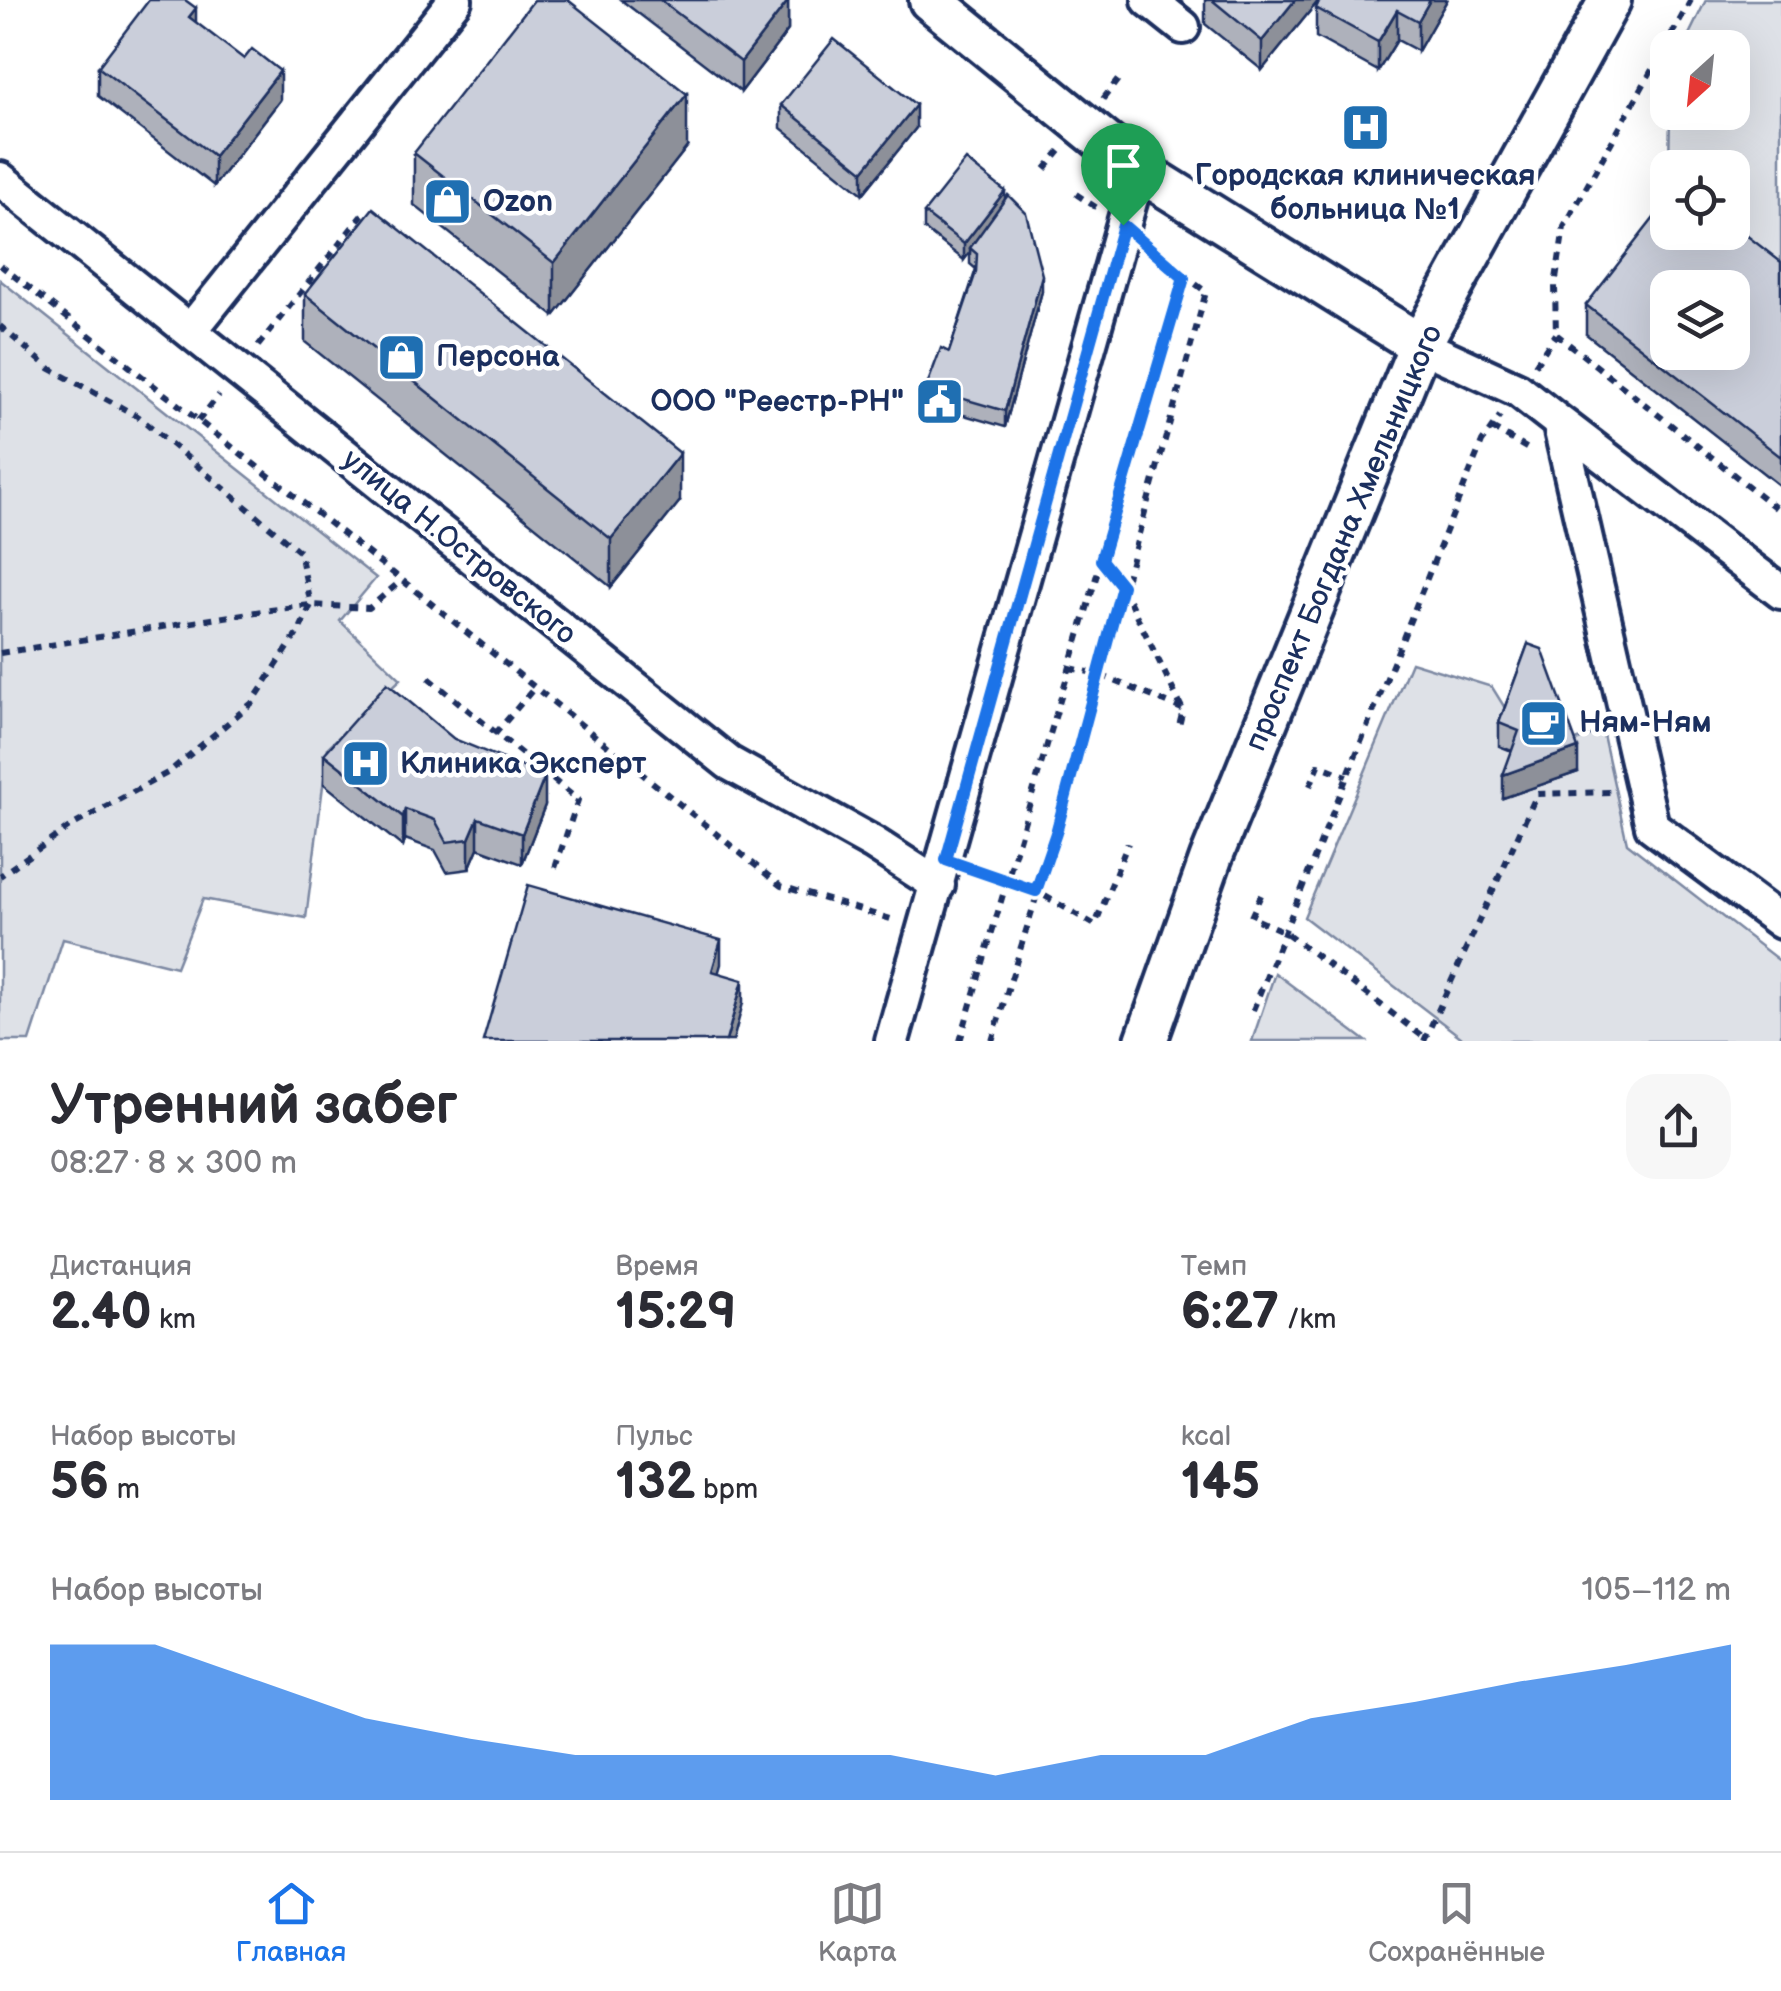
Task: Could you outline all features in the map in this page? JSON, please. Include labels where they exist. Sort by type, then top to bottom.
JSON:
[{"type":"main road","points":[[930,0],[1139,170],[1416,356]]},
{"type":"main road","name":"проспект Богдана Хмельницкого","points":[[1146,1041],[1211,858],[1416,356],[1610,0]]},
{"type":"street","points":[[190,331],[455,0]]},
{"type":"street","points":[[1149,0],[1183,27]]},
{"type":"street","points":[[892,1041],[1139,170]]},
{"type":"street","name":"улица Н.Островского","points":[[0,180],[729,763],[873,843],[942,872]]},
{"type":"street","points":[[1416,356],[1518,390],[1781,592]]},
{"type":"street","points":[[1559,422],[1652,826],[1781,922]]},
{"type":"path","points":[[1253,1010],[1482,442],[1556,334],[1555,286],[1564,227],[1691,0]]},
{"type":"path","points":[[263,339],[366,210]]},
{"type":"path","points":[[992,1041],[1056,833],[1206,292],[1123,225]]},
{"type":"path","points":[[0,266],[402,580],[781,886],[925,930]]},
{"type":"path","points":[[960,1041],[1184,278]]},
{"type":"path","points":[[0,326],[50,368],[139,417],[300,552],[311,605],[299,631],[252,704],[169,772],[68,828],[0,876]]},
{"type":"path","points":[[1556,334],[1781,512]]},
{"type":"path","points":[[1101,560],[1122,586],[1183,710],[1179,726]]},
{"type":"path","points":[[0,653],[311,605],[369,608],[402,580]]},
{"type":"path","points":[[1070,668],[1098,674],[1183,710]]},
{"type":"path","points":[[429,678],[578,800],[555,868]]},
{"type":"path","points":[[495,734],[535,687]]},
{"type":"path","points":[[1310,786],[1319,765],[1346,776]]},
{"type":"path","points":[[1262,895],[1251,917],[1285,932],[1426,1040],[1537,794],[1644,791]]},
{"type":"path","points":[[942,872],[1007,881],[1036,891],[1095,925],[1128,843]]},
{"type":"shaded area","points":[[1706,0],[1781,0],[1781,487],[1586,334],[1651,250],[1750,250],[1750,150],[1669,150],[1670,130],[1750,130],[1750,30],[1691,30]]},
{"type":"shaded area","points":[[0,280],[376,578],[340,621],[401,679],[328,747],[306,918],[203,899],[176,967],[63,939],[30,1041],[0,1041]]},
{"type":"shaded area","points":[[1411,662],[1492,687],[1536,758],[1602,730],[1627,843],[1781,962],[1781,1041],[1466,1041],[1304,917]]},
{"type":"shaded area","points":[[1275,973],[1366,1041],[1252,1041]]},
{"type":"building","points":[[149,0],[185,0],[196,8],[189,17],[244,59],[252,49],[280,71],[214,156],[98,67]]},
{"type":"building","points":[[534,0],[568,0],[687,94],[554,263],[414,153]]},
{"type":"building","points":[[660,0],[788,0],[788,1],[741,62]]},
{"type":"building","points":[[1212,0],[1295,0],[1262,41]]},
{"type":"building","points":[[1320,0],[1430,0],[1418,21],[1397,10],[1378,42],[1316,8]]},
{"type":"building","points":[[834,39],[916,105],[863,171],[781,105]]},
{"type":"building","points":[[966,160],[1005,191],[964,244],[924,213]]},
{"type":"building","points":[[1008,195],[1026,213],[1042,275],[1005,411],[926,388],[941,348],[949,352],[976,272],[977,254],[970,248]]},
{"type":"building","points":[[373,208],[680,453],[611,539],[305,294]]},
{"type":"building","points":[[1650,223],[1650,250],[1750,250],[1750,238],[1781,262],[1781,457],[1669,370],[1750,370],[1750,270],[1650,270],[1650,355],[1586,305]]},
{"type":"building","points":[[1528,644],[1542,649],[1578,748],[1503,775],[1519,731],[1499,723]]},
{"type":"building","points":[[387,683],[454,739],[545,776],[522,834],[478,818],[469,839],[447,842],[435,820],[405,809],[403,817],[324,754]]},
{"type":"building","points":[[528,885],[721,940],[712,971],[743,980],[726,1041],[483,1041]]},
{"type":"place","name":"Городская клиническая больница №1","points":[[1365,127]]},
{"type":"place","name":"Ozon","points":[[448,202]]},
{"type":"place","name":"Персона","points":[[401,357]]},
{"type":"place","name":"ООО \"Реестр-РН\"","points":[[939,402]]},
{"type":"place","name":"Ням-Ням","points":[[1544,723]]},
{"type":"place","name":"Клиника Эксперт","points":[[365,764]]},
{"type":"route","points":[[1123,225],[1184,278],[1101,560],[1122,586],[1056,833],[1036,891],[946,860],[1123,225]]}]
